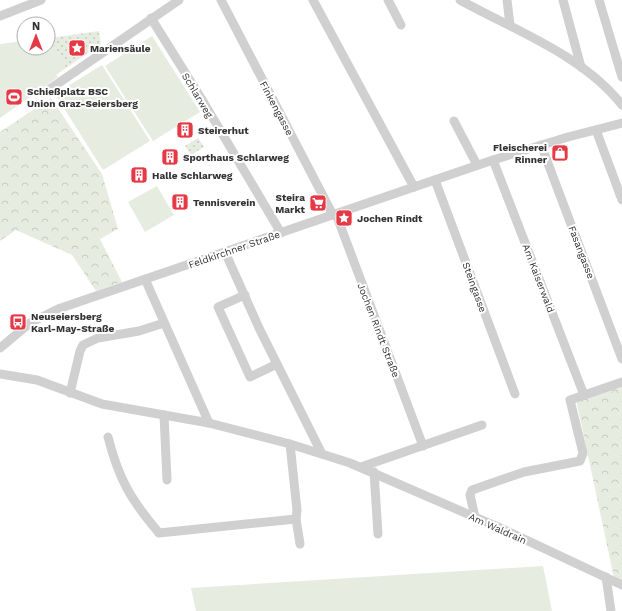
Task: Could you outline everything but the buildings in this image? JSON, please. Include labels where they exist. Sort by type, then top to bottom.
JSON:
[{"type":"street","points":[[0,16],[18,4],[41,0]]},
{"type":"street","points":[[47,91],[179,0]]},
{"type":"street","name":"Finkengasse","points":[[221,0],[335,215]]},
{"type":"street","points":[[313,0],[414,187]]},
{"type":"street","points":[[388,0],[401,25]]},
{"type":"street","points":[[460,0],[510,25],[581,67],[602,82],[622,104]]},
{"type":"street","points":[[507,0],[510,25]]},
{"type":"street","points":[[562,0],[581,67]]},
{"type":"street","points":[[599,0],[622,77]]},
{"type":"street","name":"Schlarweg","points":[[151,18],[204,103],[281,234]]},
{"type":"street","points":[[454,121],[477,165]]},
{"type":"street","name":"Feldkirchner Straße","points":[[0,348],[23,328],[40,317],[145,279],[281,234],[477,165],[541,145],[622,123]]},
{"type":"street","points":[[596,130],[619,182],[622,200]]},
{"type":"street","name":"Fasangasse","points":[[541,145],[622,359]]},
{"type":"street","name":"Am Kaiserwald","points":[[493,160],[584,395]]},
{"type":"street","name":"Steingasse","points":[[435,180],[515,394]]},
{"type":"street","name":"Jochen Rindt Straße","points":[[335,215],[423,446]]},
{"type":"street","points":[[224,252],[322,454]]},
{"type":"street","points":[[145,279],[209,423]]},
{"type":"street","points":[[245,295],[218,308],[250,377],[278,364]]},
{"type":"street","points":[[70,393],[80,351],[83,345],[98,338],[138,331],[164,323]]},
{"type":"street","name":"Am Waldrain","points":[[0,374],[37,380],[102,404],[209,423],[290,444],[361,467],[475,517],[622,585]]},
{"type":"street","points":[[475,517],[470,495],[472,490],[524,472],[580,461],[582,453],[570,400],[622,382]]},
{"type":"street","points":[[164,415],[167,480]]},
{"type":"street","points":[[361,467],[482,425]]},
{"type":"street","points":[[108,437],[120,476],[140,510],[159,533],[296,519]]},
{"type":"street","points":[[290,444],[296,519],[300,544]]},
{"type":"street","points":[[374,472],[378,534]]},
{"type":"street","points":[[606,577],[611,611]]},
{"type":"green space","points":[[99,31],[101,44],[66,68],[56,49],[56,37]]},
{"type":"green space","points":[[152,36],[200,112],[153,141],[105,66]]},
{"type":"green space","name":"Schießplatz BSC Union Graz-Seiersberg","points":[[16,42],[16,56],[56,56],[56,49],[66,68],[56,75],[58,77],[0,118],[0,44]]},
{"type":"green space","points":[[102,65],[150,141],[103,170],[55,94]]},
{"type":"green space","points":[[51,98],[102,174],[118,229],[100,239],[122,282],[96,291],[72,255],[16,230],[0,241],[0,132]]},
{"type":"green space","points":[[198,138],[204,147],[191,155],[185,146]]},
{"type":"green space","points":[[157,186],[174,215],[145,232],[128,202]]},
{"type":"green space","points":[[622,383],[622,582],[614,578],[576,399]]},
{"type":"green space","points":[[543,566],[552,611],[196,611],[191,588]]},
{"type":"place","name":"Mariensäule","points":[[77,48]]},
{"type":"place","name":"Schießplatz BSC Union Graz-Seiersberg","points":[[14,97]]},
{"type":"place","name":"Steirerhut","points":[[185,130]]},
{"type":"place","name":"Fleischerei Rinner","points":[[560,153]]},
{"type":"place","name":"Sporthaus Schlarweg","points":[[170,157]]},
{"type":"place","name":"Halle Schlarweg","points":[[139,175]]},
{"type":"place","name":"Tennisverein","points":[[180,202]]},
{"type":"place","name":"Steira Markt","points":[[318,203]]},
{"type":"place","name":"Jochen Rindt","points":[[344,218]]},
{"type":"place","name":"Neuseiersberg Karl-May-Straße","points":[[18,322]]}]
